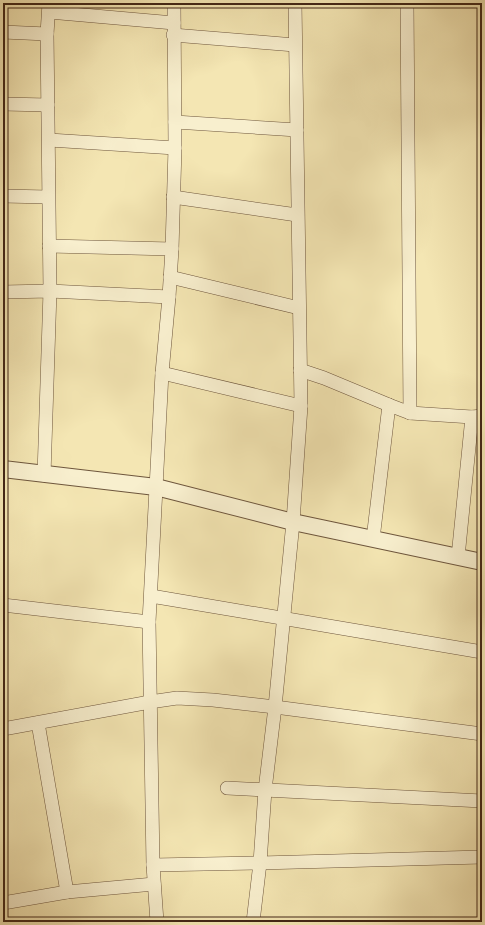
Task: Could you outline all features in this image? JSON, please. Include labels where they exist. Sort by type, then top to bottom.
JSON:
[{"type":"street","points":[[156,922],[153,865],[149,622],[162,373],[172,249],[175,148],[174,3]]},
{"type":"street","points":[[253,922],[293,522],[300,406],[300,308],[297,215],[295,3]]},
{"type":"street","points":[[407,3],[410,413]]},
{"type":"street","points":[[44,475],[50,291],[48,197],[50,140],[47,34],[49,7],[174,29],[295,45]]},
{"type":"street","points":[[3,32],[47,34]]},
{"type":"street","points":[[3,104],[48,105]]},
{"type":"street","points":[[175,122],[297,130]]},
{"type":"street","points":[[50,140],[175,148]]},
{"type":"street","points":[[3,196],[48,197]]},
{"type":"street","points":[[173,198],[297,215]]},
{"type":"street","points":[[49,246],[172,249]]},
{"type":"street","points":[[170,277],[300,308]]},
{"type":"street","points":[[3,292],[50,291],[169,297]]},
{"type":"street","points":[[300,370],[324,378],[410,413],[477,416],[458,557]]},
{"type":"street","points":[[162,373],[300,406]]},
{"type":"street","points":[[373,539],[389,405]]},
{"type":"street","points":[[3,469],[156,487],[293,522],[482,562]]},
{"type":"street","points":[[151,596],[482,652]]},
{"type":"street","points":[[3,605],[149,622]]},
{"type":"street","points":[[3,729],[176,698],[275,707],[482,734]]},
{"type":"street","points":[[38,723],[67,892]]},
{"type":"street","points":[[227,788],[482,801]]},
{"type":"street","points":[[153,865],[482,857]]},
{"type":"street","points":[[3,903],[67,892],[154,884]]}]
